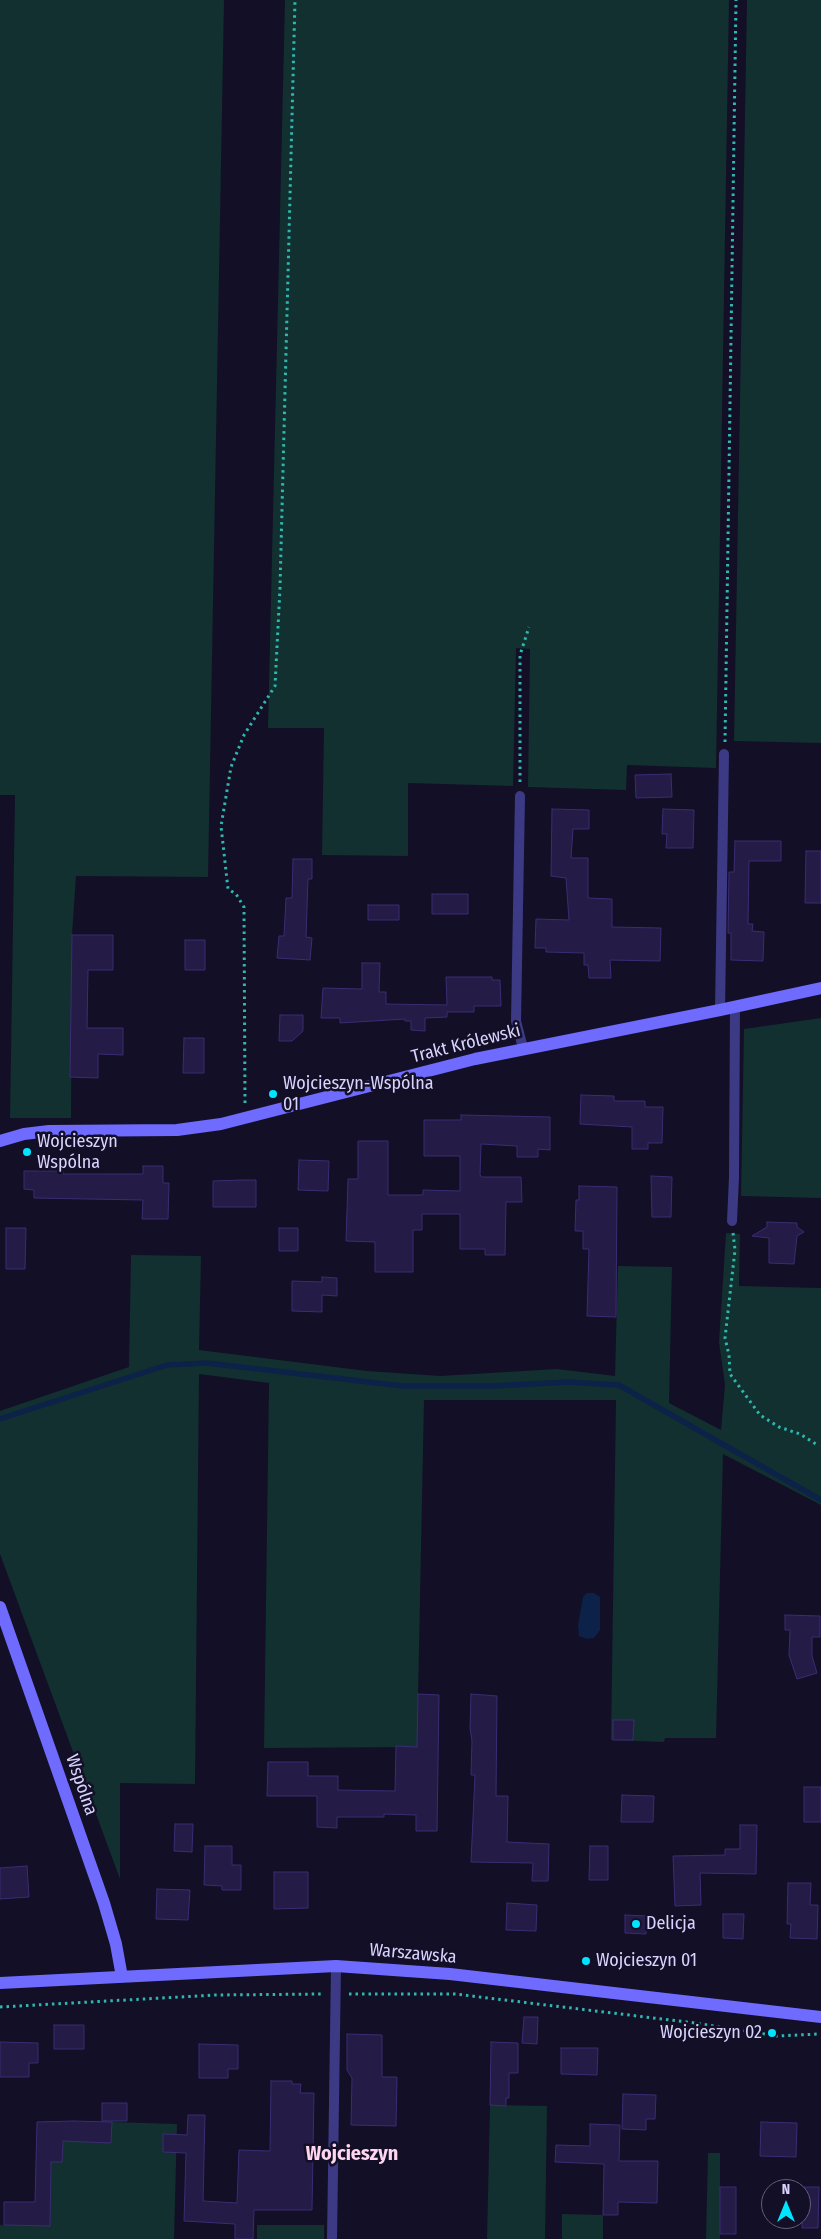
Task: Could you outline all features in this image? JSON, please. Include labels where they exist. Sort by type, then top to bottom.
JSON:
[{"type":"street","name":"Trakt Królewski","points":[[0,1141],[24,1134],[49,1132],[195,1129],[245,1119],[523,1048],[720,1010],[821,988]]},
{"type":"street","name":"Wspólna","points":[[0,1608],[104,1903],[116,1944],[122,1977]]},
{"type":"street","name":"Warszawska","points":[[0,1983],[184,1972],[336,1966],[469,1976],[821,2017]]},
{"type":"lane","points":[[720,1010],[724,754]]},
{"type":"lane","points":[[520,796],[516,1021],[523,1048]]},
{"type":"lane","points":[[732,1221],[735,1006]]},
{"type":"lane","points":[[332,2239],[336,1966]]},
{"type":"path","points":[[245,1119],[244,907],[236,894],[228,889],[221,826],[231,767],[244,735],[275,686],[280,588],[295,0]]},
{"type":"path","points":[[724,754],[736,0]]},
{"type":"path","points":[[520,796],[520,654],[529,627]]},
{"type":"path","points":[[732,1221],[735,1250],[724,1338],[729,1355],[730,1374],[760,1415],[779,1427],[800,1434],[819,1446]]},
{"type":"path","points":[[0,2007],[216,1995],[455,1994],[695,2023],[777,2036],[821,2034]]},
{"type":"green space","points":[[0,0],[224,0],[208,877],[76,876],[72,935],[71,1118],[10,1118],[15,795],[0,795]]},
{"type":"green space","points":[[285,0],[729,0],[716,768],[627,765],[626,790],[528,787],[530,649],[516,648],[513,786],[408,783],[408,856],[322,855],[324,728],[268,728]]},
{"type":"green space","points":[[747,0],[821,0],[821,743],[734,741]]},
{"type":"green space","points":[[821,1018],[821,1198],[741,1196],[744,1029]]},
{"type":"green space","points":[[726,1233],[740,1234],[739,1286],[821,1288],[821,1505],[723,1454],[716,1738],[665,1738],[664,1742],[611,1740],[616,1400],[424,1400],[417,1747],[264,1748],[269,1383],[199,1374],[195,1784],[120,1783],[120,1879],[0,1554],[0,1411],[129,1367],[131,1255],[201,1256],[199,1350],[367,1371],[440,1376],[557,1369],[615,1376],[618,1266],[672,1267],[669,1403],[721,1430],[725,1385],[719,1342]]},
{"type":"green space","points":[[490,2105],[547,2106],[545,2239],[487,2239]]},
{"type":"green space","points":[[112,2122],[177,2124],[174,2239],[0,2239],[0,2225],[50,2226],[51,2162],[62,2162],[63,2141],[111,2142]]},
{"type":"green space","points":[[708,2153],[720,2153],[720,2239],[706,2239]]},
{"type":"green space","points":[[562,2214],[603,2215],[603,2239],[562,2239]]},
{"type":"green space","points":[[257,2225],[324,2225],[324,2239],[257,2239]]},
{"type":"water","points":[[587,1593],[594,1593],[600,1597],[600,1630],[594,1638],[587,1639],[579,1636],[578,1625],[583,1597]]},
{"type":"building","points":[[671,774],[672,797],[636,798],[635,775]]},
{"type":"building","points":[[552,809],[589,810],[589,829],[573,829],[571,858],[588,858],[588,898],[612,899],[612,927],[661,928],[660,961],[610,960],[611,978],[589,978],[588,965],[584,965],[584,953],[546,952],[546,948],[535,948],[536,919],[569,920],[566,878],[551,876]]},
{"type":"building","points":[[663,809],[694,810],[693,848],[666,848],[667,834],[662,834]]},
{"type":"building","points":[[735,841],[781,841],[781,861],[749,861],[748,924],[753,924],[752,931],[764,932],[763,961],[731,960],[731,933],[728,933],[729,872],[734,872]]},
{"type":"building","points":[[806,851],[821,851],[821,903],[805,903]]},
{"type":"building","points":[[293,859],[312,859],[312,879],[308,879],[306,937],[312,938],[310,960],[277,958],[279,936],[284,936],[286,898],[292,898]]},
{"type":"building","points":[[432,894],[468,894],[468,914],[432,914]]},
{"type":"building","points":[[368,905],[399,905],[399,920],[368,920]]},
{"type":"building","points":[[72,935],[113,935],[113,970],[88,970],[87,1028],[123,1028],[123,1055],[98,1054],[98,1078],[70,1077]]},
{"type":"building","points":[[185,940],[205,940],[205,970],[185,970]]},
{"type":"building","points":[[362,963],[380,963],[379,992],[386,992],[386,1004],[447,1005],[446,977],[492,977],[492,980],[500,980],[501,1006],[474,1006],[474,1012],[447,1012],[447,1017],[425,1018],[425,1031],[411,1030],[411,1021],[405,1021],[405,1019],[340,1023],[340,1018],[321,1018],[323,988],[362,989]]},
{"type":"building","points":[[280,1015],[303,1015],[303,1031],[292,1041],[279,1041]]},
{"type":"building","points":[[184,1038],[204,1038],[204,1073],[183,1073]]},
{"type":"building","points":[[581,1095],[614,1096],[614,1101],[645,1101],[645,1107],[663,1107],[662,1143],[648,1143],[648,1149],[632,1149],[632,1127],[580,1124]]},
{"type":"building","points":[[461,1115],[550,1117],[550,1150],[538,1149],[538,1157],[517,1157],[517,1146],[481,1144],[480,1175],[482,1177],[521,1177],[522,1202],[506,1202],[505,1255],[485,1255],[485,1249],[460,1249],[460,1214],[422,1214],[422,1230],[413,1230],[413,1272],[375,1272],[375,1242],[346,1241],[348,1179],[358,1179],[358,1141],[388,1141],[388,1195],[423,1195],[423,1190],[460,1191],[460,1156],[424,1156],[424,1120],[461,1120]]},
{"type":"building","points":[[299,1160],[329,1161],[328,1191],[298,1190]]},
{"type":"building","points":[[143,1166],[163,1166],[163,1183],[169,1183],[168,1219],[142,1219],[143,1200],[34,1198],[34,1190],[24,1189],[24,1171],[63,1171],[63,1174],[143,1174]]},
{"type":"building","points":[[651,1176],[672,1177],[671,1217],[652,1217]]},
{"type":"building","points":[[256,1180],[256,1207],[213,1207],[213,1181]]},
{"type":"building","points":[[579,1186],[617,1187],[616,1317],[587,1316],[589,1249],[583,1249],[583,1231],[575,1231],[576,1200],[579,1200]]},
{"type":"building","points":[[767,1222],[797,1223],[797,1227],[804,1232],[797,1236],[794,1264],[769,1263],[769,1238],[752,1236],[767,1227]]},
{"type":"building","points":[[6,1228],[26,1228],[25,1269],[6,1269]]},
{"type":"building","points":[[279,1228],[298,1228],[298,1251],[279,1251]]},
{"type":"building","points":[[322,1277],[337,1278],[337,1296],[322,1295],[322,1312],[292,1311],[292,1281],[322,1282]]},
{"type":"building","points":[[785,1615],[820,1616],[820,1637],[812,1637],[812,1656],[817,1673],[797,1679],[789,1655],[790,1630],[785,1630]]},
{"type":"building","points":[[418,1694],[439,1695],[437,1831],[416,1831],[416,1815],[384,1814],[384,1817],[337,1817],[337,1828],[317,1827],[317,1796],[267,1796],[268,1762],[308,1762],[308,1776],[338,1776],[338,1790],[395,1791],[396,1746],[417,1747]]},
{"type":"building","points":[[471,1694],[497,1696],[496,1796],[508,1796],[507,1842],[549,1844],[548,1881],[532,1881],[533,1863],[471,1862],[475,1775],[471,1775]]},
{"type":"building","points":[[613,1720],[634,1720],[633,1740],[613,1740]]},
{"type":"building","points":[[804,1787],[821,1787],[821,1822],[804,1822]]},
{"type":"building","points":[[622,1795],[654,1796],[653,1822],[621,1822]]},
{"type":"building","points":[[175,1824],[193,1824],[192,1852],[174,1851]]},
{"type":"building","points":[[740,1825],[757,1825],[756,1874],[700,1873],[701,1905],[675,1906],[673,1856],[725,1855],[725,1849],[740,1849]]},
{"type":"building","points":[[205,1846],[232,1846],[232,1865],[241,1865],[241,1890],[222,1890],[222,1886],[204,1885]]},
{"type":"building","points":[[590,1846],[608,1846],[608,1880],[589,1880]]},
{"type":"building","points":[[27,1866],[29,1897],[0,1899],[0,1868]]},
{"type":"building","points":[[274,1872],[308,1872],[308,1908],[274,1909]]},
{"type":"building","points":[[788,1883],[811,1883],[810,1905],[818,1905],[817,1939],[790,1938],[791,1924],[787,1924]]},
{"type":"building","points":[[157,1889],[190,1890],[188,1920],[156,1919]]},
{"type":"building","points":[[507,1903],[537,1905],[536,1931],[506,1930]]},
{"type":"building","points":[[723,1914],[744,1914],[743,1939],[723,1938]]},
{"type":"building","name":"Delicja","points":[[625,1915],[647,1916],[646,1934],[625,1933]]},
{"type":"building","points":[[524,2017],[538,2017],[537,2044],[522,2043]]},
{"type":"building","points":[[54,2025],[84,2025],[84,2049],[54,2049]]},
{"type":"building","points":[[347,2034],[382,2035],[382,2077],[397,2077],[396,2126],[351,2125],[352,2078],[347,2070]]},
{"type":"building","points":[[0,2042],[38,2043],[38,2063],[29,2063],[29,2077],[0,2077]]},
{"type":"building","points":[[491,2042],[518,2043],[518,2073],[509,2073],[509,2098],[506,2098],[506,2106],[490,2105]]},
{"type":"building","points":[[199,2044],[238,2045],[238,2069],[228,2069],[228,2078],[199,2078]]},
{"type":"building","points":[[561,2048],[598,2048],[597,2075],[561,2074]]},
{"type":"building","points":[[271,2081],[292,2081],[292,2084],[301,2084],[300,2093],[314,2093],[312,2210],[254,2210],[253,2239],[235,2239],[235,2224],[184,2221],[186,2153],[163,2152],[163,2134],[187,2135],[188,2115],[205,2115],[203,2201],[237,2203],[239,2150],[270,2151]]},
{"type":"building","points":[[623,2094],[656,2095],[655,2119],[646,2119],[646,2130],[622,2129]]},
{"type":"building","points":[[102,2103],[127,2103],[127,2121],[102,2121]]},
{"type":"building","points":[[37,2122],[112,2122],[111,2143],[63,2141],[62,2162],[51,2162],[50,2226],[4,2225],[4,2202],[35,2202]]},
{"type":"building","points":[[761,2122],[797,2123],[796,2157],[760,2156]]},
{"type":"building","points":[[590,2124],[620,2125],[619,2161],[658,2161],[657,2203],[618,2202],[618,2215],[603,2215],[604,2164],[555,2162],[556,2145],[590,2146]]},
{"type":"building","points":[[720,2187],[736,2187],[736,2234],[720,2234]]},
{"type":"building","points":[[811,2187],[819,2187],[818,2228],[811,2228]]},
{"type":"waterway","points":[[0,1419],[167,1365],[207,1363],[403,1386],[493,1386],[568,1382],[619,1385],[821,1500]]},
{"type":"place","name":"Wojcieszyn-Wspólna 01","points":[[273,1094]]},
{"type":"place","name":"Wojcieszyn Wspólna","points":[[27,1152]]},
{"type":"place","name":"Delicja","points":[[636,1924]]},
{"type":"place","name":"Wojcieszyn 01","points":[[586,1961]]},
{"type":"place","name":"Wojcieszyn 02","points":[[772,2033]]},
{"type":"district","name":"Wojcieszyn","points":[[352,2154]]}]
